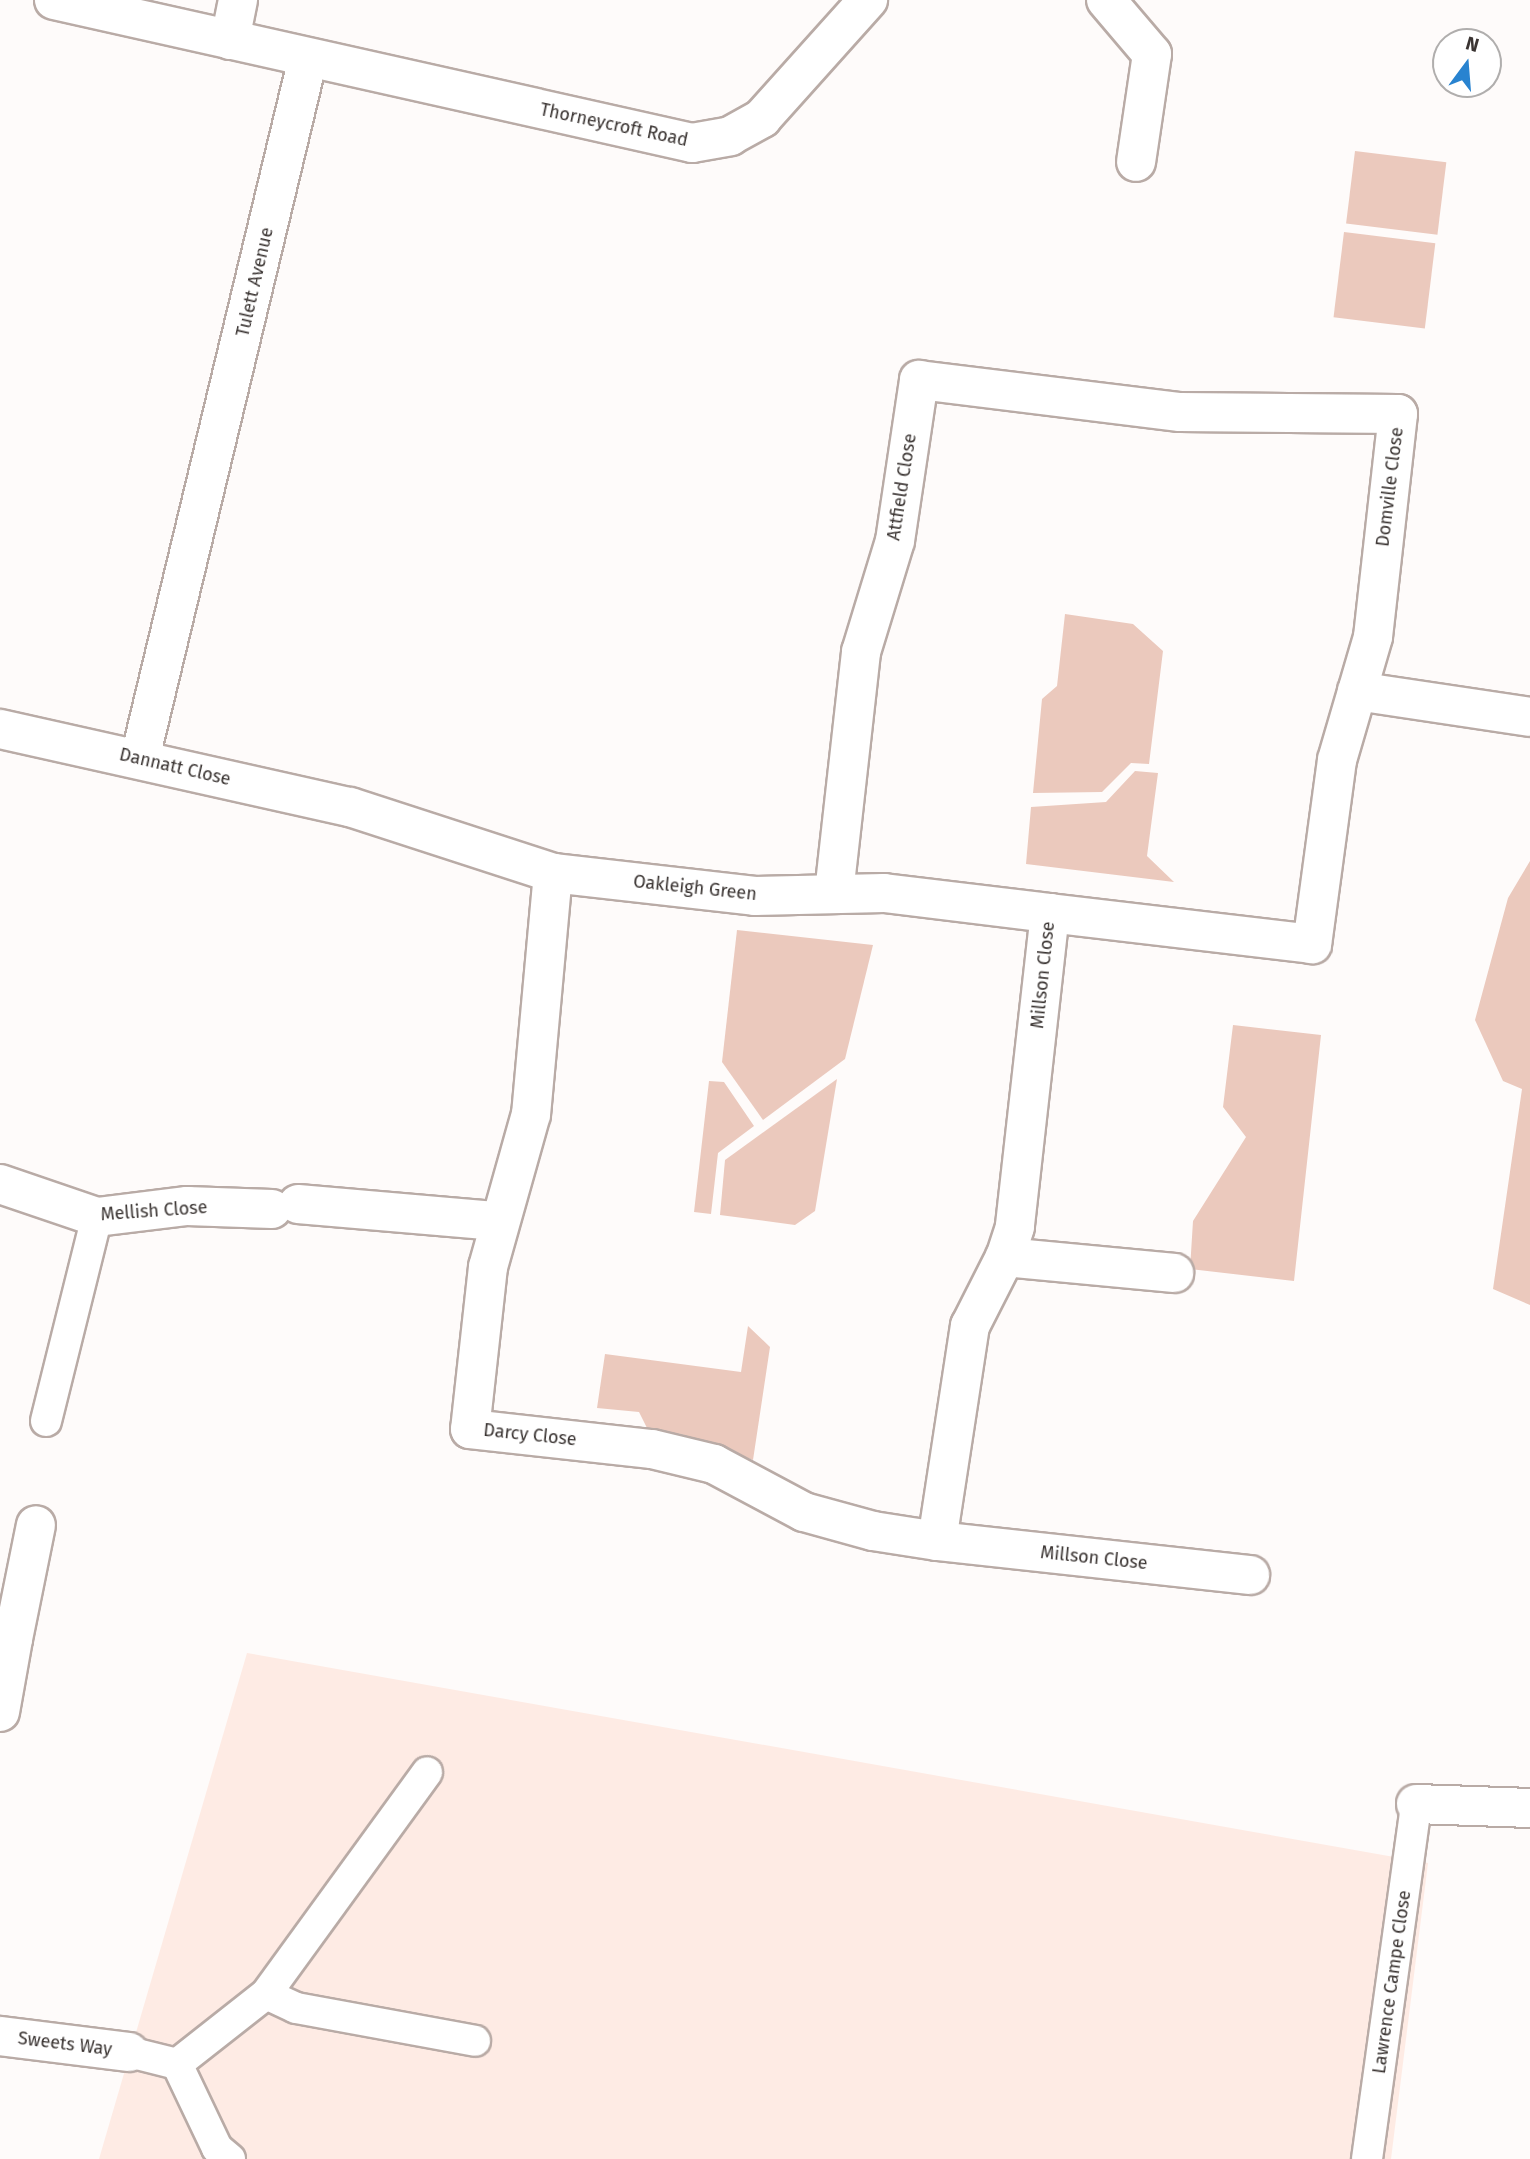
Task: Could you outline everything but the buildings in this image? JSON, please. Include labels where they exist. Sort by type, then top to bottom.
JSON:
[{"type":"street","points":[[54,0],[308,58]]},
{"type":"street","points":[[230,40],[238,0]]},
{"type":"street","name":"Thorneycroft Road","points":[[308,58],[692,143],[730,136],[762,118],[868,0]]},
{"type":"street","points":[[1106,0],[1152,54],[1136,162]]},
{"type":"street","name":"Tulett Avenue","points":[[140,758],[308,58]]},
{"type":"street","name":"Attfield Close","points":[[834,893],[861,652],[895,541],[919,380],[1181,412]]},
{"type":"street","name":"Domville Close","points":[[1181,412],[1398,414],[1373,637],[1337,760],[1312,944]]},
{"type":"street","points":[[1357,691],[1530,717]]},
{"type":"street","name":"Dannatt Close","points":[[0,729],[140,758],[350,807]]},
{"type":"street","name":"Oakleigh Green","points":[[350,807],[552,873],[755,896],[884,893],[1050,913]]},
{"type":"street","name":"Darcy Close","points":[[552,873],[531,1114],[497,1221],[470,1429],[652,1449],[714,1464]]},
{"type":"street","name":"Millson Close","points":[[937,1541],[968,1337],[1005,1257],[1015,1227],[1050,913],[1312,944]]},
{"type":"street","name":"Mellish Close","points":[[0,1184],[97,1217],[187,1206],[285,1207],[497,1221]]},
{"type":"street","points":[[1005,1257],[1174,1273]]},
{"type":"street","name":"Millson Close","points":[[714,1464],[804,1513],[873,1531],[937,1541],[1250,1575]]},
{"type":"street","points":[[0,1713],[7,1638],[36,1525]]},
{"type":"street","points":[[1416,1804],[1530,1808]]},
{"type":"street","name":"Sweets Way","points":[[0,2036],[129,2052]]},
{"type":"lane","points":[[46,1421],[97,1217]]},
{"type":"lane","points":[[177,2064],[265,1994],[427,1772]]},
{"type":"lane","name":"Lawrence Campe Close","points":[[1367,2159],[1416,1804]]},
{"type":"lane","points":[[265,1994],[296,2008],[475,2041]]},
{"type":"lane","points":[[129,2052],[177,2064]]},
{"type":"lane","points":[[177,2064],[217,2148],[230,2159]]},
{"type":"shaded area","points":[[1355,151],[1446,162],[1437,235],[1346,223]]},
{"type":"shaded area","points":[[1344,232],[1435,243],[1425,329],[1334,317]]},
{"type":"shaded area","points":[[1065,614],[1133,624],[1163,651],[1149,764],[1131,763],[1102,792],[1033,793],[1042,699],[1057,686]]},
{"type":"shaded area","points":[[1135,771],[1158,773],[1147,856],[1174,882],[1026,864],[1031,807],[1106,802]]},
{"type":"shaded area","points":[[1530,861],[1530,1305],[1493,1289],[1522,1089],[1503,1081],[1475,1020],[1508,898]]},
{"type":"shaded area","points":[[737,930],[873,945],[845,1059],[763,1120],[722,1062]]},
{"type":"shaded area","points":[[1233,1025],[1321,1035],[1294,1281],[1190,1269],[1193,1221],[1246,1137],[1223,1107]]},
{"type":"shaded area","points":[[837,1079],[815,1211],[795,1225],[720,1215],[725,1160]]},
{"type":"shaded area","points":[[709,1081],[724,1082],[754,1126],[718,1153],[711,1214],[694,1212]]},
{"type":"shaded area","points":[[748,1326],[770,1347],[753,1460],[681,1434],[648,1430],[639,1412],[597,1408],[605,1354],[741,1372]]},
{"type":"shaded area","points":[[247,1653],[1428,1863],[1391,2159],[99,2159]]}]
